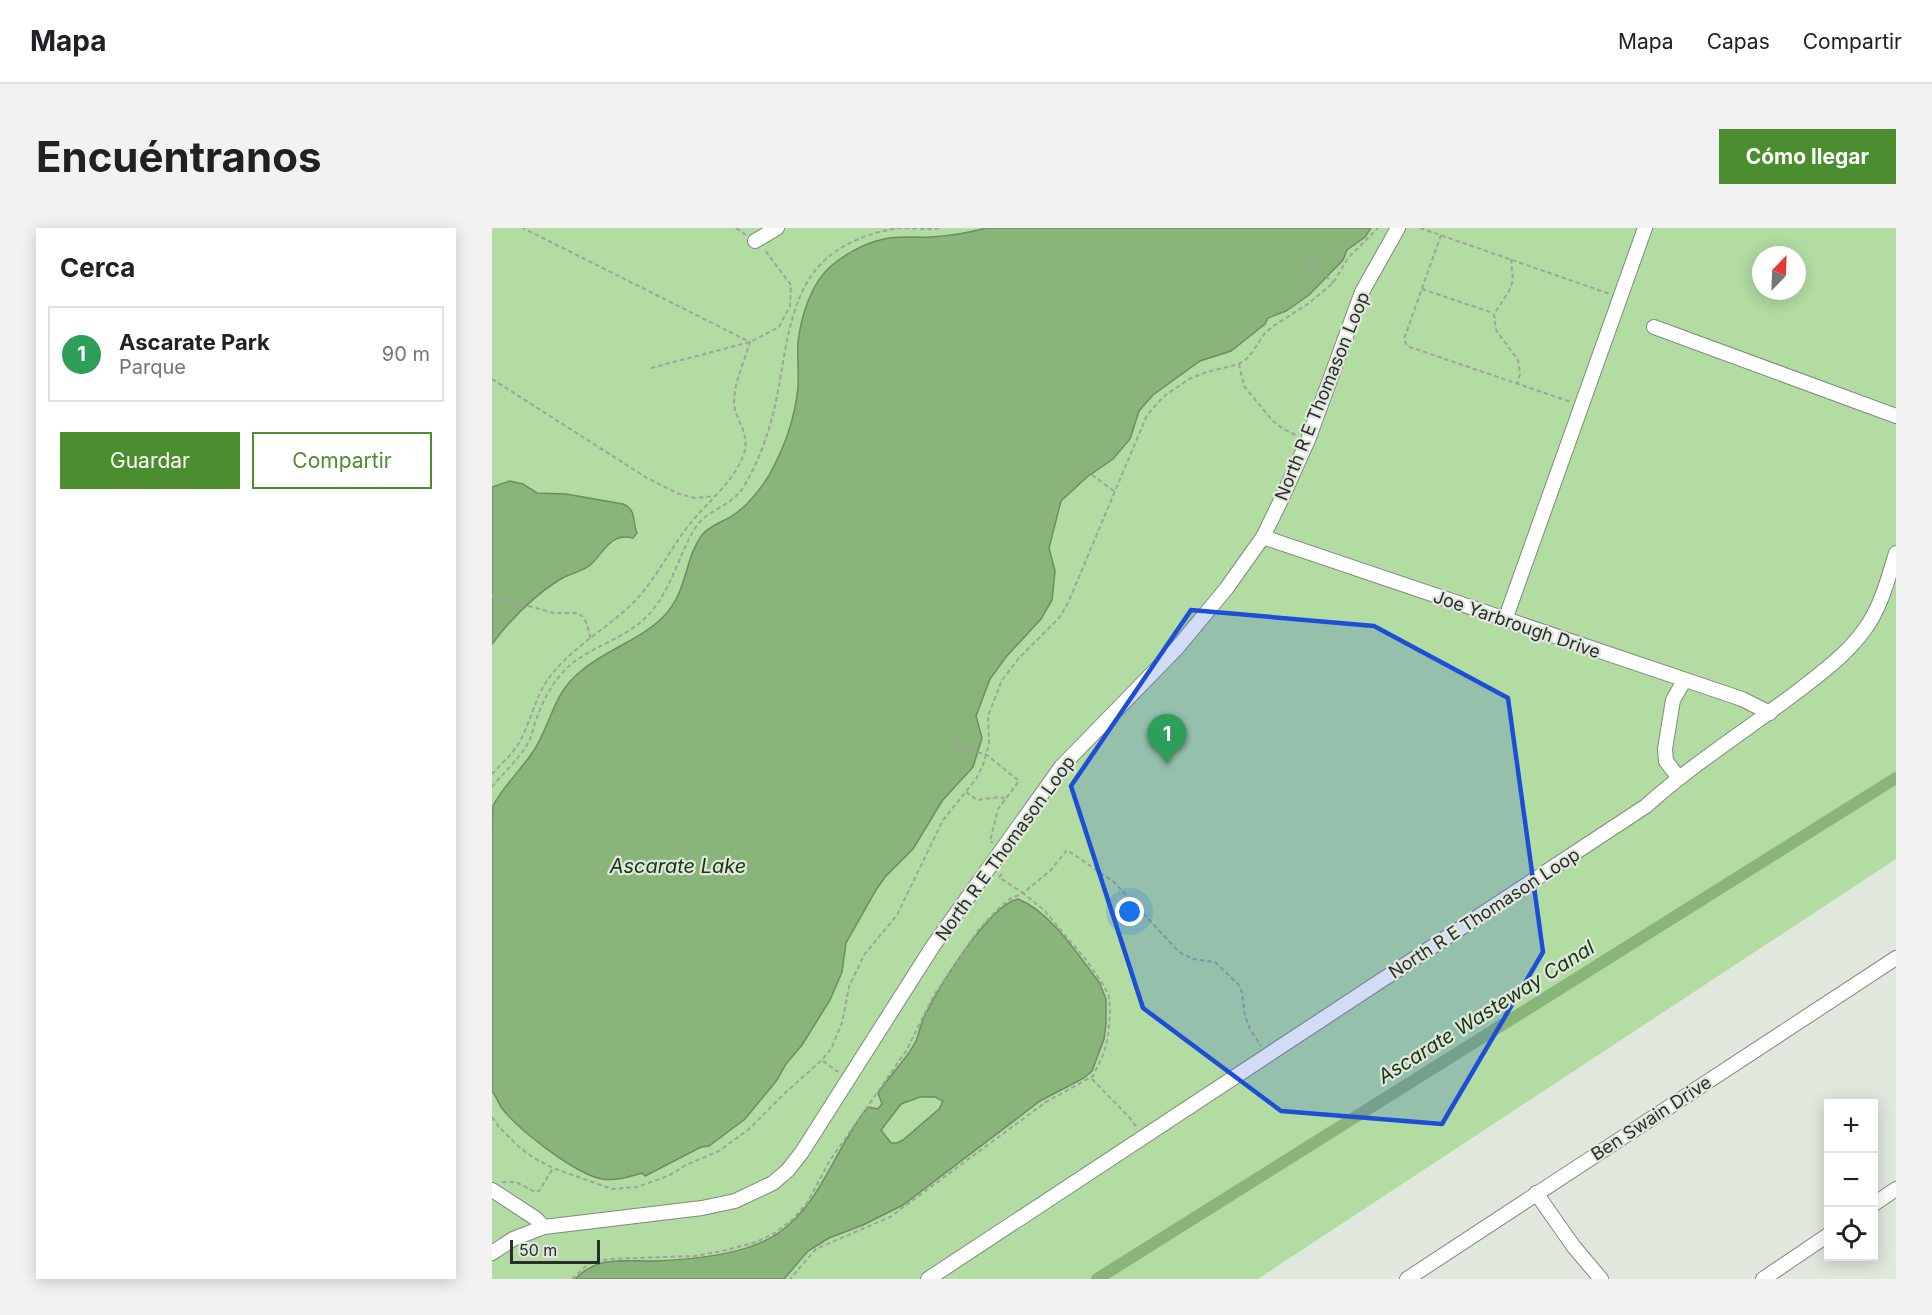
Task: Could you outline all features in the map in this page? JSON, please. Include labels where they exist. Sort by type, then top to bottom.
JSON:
[{"type":"street","points":[[755,242],[777,228]]},
{"type":"street","name":"North R E Thomason Loop","points":[[492,1253],[513,1239],[544,1227],[702,1208],[735,1201],[773,1183],[788,1170],[802,1152],[933,946],[1061,767],[1177,648],[1227,589],[1263,537],[1308,440],[1362,292],[1398,228]]},
{"type":"street","points":[[1505,620],[1645,228]]},
{"type":"street","points":[[1654,327],[1896,416]]},
{"type":"street","name":"Joe Yarbrough Drive","points":[[1263,537],[1742,699],[1770,713]]},
{"type":"street","name":"North R E Thomason Loop","points":[[928,1279],[1646,806],[1678,777],[1770,713],[1841,657],[1865,629],[1878,607],[1896,553]]},
{"type":"street","points":[[1678,777],[1666,761],[1665,749],[1673,700],[1684,681]]},
{"type":"street","name":"Ben Swain Drive","points":[[1416,1277],[1536,1193],[1896,958]]},
{"type":"street","points":[[1878,1201],[1896,1189]]},
{"type":"street","points":[[495,1192],[535,1218],[544,1227]]},
{"type":"street","points":[[1536,1193],[1574,1247],[1601,1279]]},
{"type":"street","points":[[1763,1279],[1824,1238]]},
{"type":"path","points":[[524,228],[750,342]]},
{"type":"path","points":[[651,369],[750,342],[779,327],[790,306],[791,285],[768,253],[736,228]]},
{"type":"path","points":[[492,787],[526,746],[547,696],[564,670],[595,648],[631,630],[652,611],[664,593],[698,524],[707,515],[734,500],[743,487],[766,438],[775,408],[787,340],[803,290],[812,274],[822,262],[838,250],[878,232],[902,228],[942,228]]},
{"type":"path","points":[[492,1117],[519,1147],[554,1168],[612,1189],[637,1187],[668,1176],[732,1143],[822,1060],[836,1038],[842,1023],[849,987],[864,955],[897,915],[934,834],[948,812],[976,779],[987,755],[989,744],[987,722],[998,688],[1019,658],[1064,610],[1136,445],[1143,422],[1153,406],[1195,376],[1239,364],[1249,357],[1260,339],[1272,327],[1309,303],[1333,283],[1348,258],[1378,228]]},
{"type":"path","points":[[1420,228],[1620,297]]},
{"type":"path","points":[[1441,235],[1404,339],[1407,346],[1581,406]]},
{"type":"path","points":[[1305,265],[1318,253]]},
{"type":"path","points":[[1310,260],[1333,283]]},
{"type":"path","points":[[1511,260],[1513,280],[1509,291],[1494,314],[1496,330],[1518,360],[1520,374],[1517,384]]},
{"type":"path","points":[[1422,289],[1494,314]]},
{"type":"path","points":[[492,774],[516,747],[531,712],[551,675],[567,658],[591,640],[635,600],[665,563],[689,525],[730,479],[744,454],[744,429],[734,406],[737,382],[750,342]]},
{"type":"path","points":[[1239,364],[1242,384],[1272,420],[1283,429],[1308,440]]},
{"type":"path","points":[[492,379],[647,478],[679,494],[695,498],[715,496]]},
{"type":"path","points":[[1092,475],[1114,491]]},
{"type":"path","points":[[492,596],[554,613],[582,616],[587,624],[591,640]]},
{"type":"path","points":[[953,753],[958,739]]},
{"type":"path","points":[[956,746],[987,755]]},
{"type":"path","points":[[966,792],[977,800],[1000,797],[1006,799]]},
{"type":"path","points":[[1067,850],[1113,882],[1179,952],[1193,959],[1215,962],[1238,984],[1242,992],[1245,1016],[1250,1029],[1268,1056]]},
{"type":"path","points":[[790,1279],[816,1249],[890,1217],[1046,1102],[1091,1078],[1097,1070],[1108,1038],[1109,996],[1087,961],[1044,910],[1023,893]]},
{"type":"path","points":[[822,1060],[829,1066]]},
{"type":"path","points":[[1091,1078],[1130,1118],[1144,1137]]},
{"type":"path","points":[[495,1192],[500,1182],[516,1182],[535,1192],[540,1191],[554,1168]]},
{"type":"highlighted area","points":[[1191,610],[1374,626],[1508,698],[1543,952],[1442,1124],[1281,1111],[1143,1008],[1071,786]]},
{"type":"shaded area","points":[[492,228],[1896,228],[1896,859],[1258,1279],[492,1279]]},
{"type":"water","name":"Ascarate Lake","points":[[986,228],[1371,228],[1365,237],[1347,250],[1343,260],[1309,295],[1286,311],[1268,318],[1265,324],[1231,351],[1200,361],[1153,395],[1139,411],[1130,439],[1113,459],[1087,477],[1061,501],[1049,548],[1055,571],[1052,600],[1041,619],[1006,657],[990,679],[976,716],[982,738],[973,767],[942,801],[913,849],[885,877],[876,890],[846,943],[842,972],[830,1000],[777,1080],[745,1119],[709,1146],[701,1147],[645,1176],[642,1173],[622,1178],[602,1179],[591,1175],[562,1160],[520,1127],[501,1107],[492,1091],[493,806],[536,747],[559,697],[572,679],[591,663],[645,632],[664,616],[678,596],[692,554],[702,535],[709,528],[731,517],[745,506],[768,477],[784,445],[794,411],[798,387],[798,342],[804,311],[824,273],[848,254],[867,244],[886,238],[944,236]]},
{"type":"water","points":[[510,481],[523,484],[537,493],[566,494],[623,504],[632,513],[637,533],[633,538],[618,538],[612,541],[589,566],[549,587],[514,617],[492,644],[492,487]]},
{"type":"water","points":[[1018,899],[1041,914],[1063,935],[1099,982],[1106,999],[1104,1039],[1092,1071],[1084,1078],[1040,1101],[903,1205],[863,1225],[829,1238],[808,1251],[784,1279],[575,1279],[594,1266],[613,1261],[688,1259],[737,1251],[767,1240],[795,1220],[818,1190],[868,1107],[878,1109],[882,1104],[878,1093],[912,1048],[925,1015],[953,968],[979,931],[1006,905]],"holes":[[[920,1097],[935,1097],[943,1101],[939,1109],[903,1140],[891,1143],[881,1130],[901,1104]]]},
{"type":"waterway","name":"Ascarate Wasteway Canal","points":[[1097,1279],[1896,778]]},
{"type":"place","name":"Ascarate Park","points":[[1167,764]]}]
